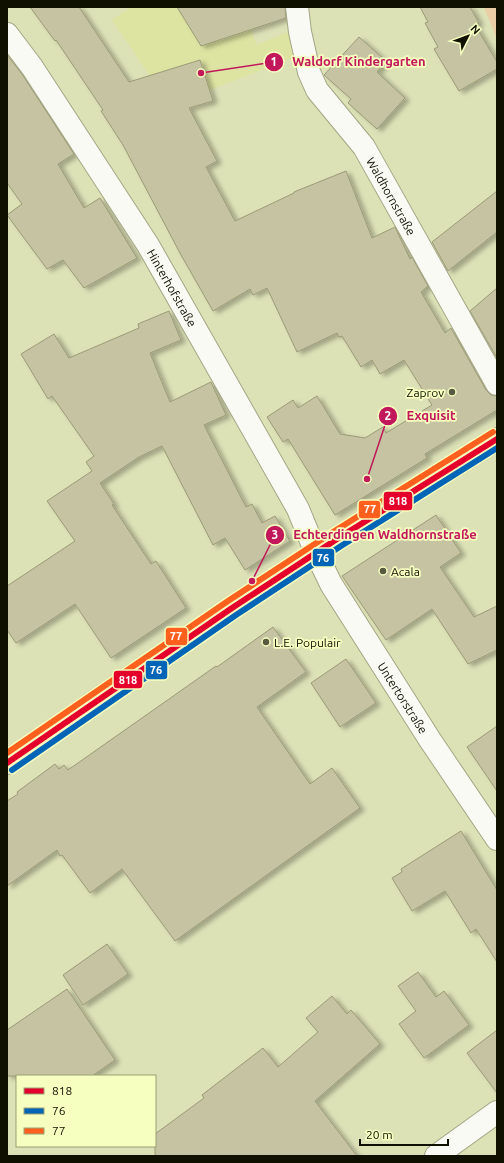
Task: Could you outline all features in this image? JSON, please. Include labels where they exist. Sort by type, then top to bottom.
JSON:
[{"type":"street","name":"Waldhornstraße","points":[[297,7],[300,32],[309,72],[317,90],[364,147],[497,384]]},
{"type":"street","name":"Hinterhofstraße","points":[[7,34],[32,67],[148,245],[298,509],[316,553]]},
{"type":"street","points":[[7,763],[177,645],[316,553],[497,439]]},
{"type":"street","name":"Untertorstraße","points":[[316,553],[331,584],[358,629],[430,740],[497,839]]},
{"type":"street","points":[[436,1156],[497,1112]]},
{"type":"shaded area","points":[[131,7],[281,7],[251,30],[257,45],[288,32],[297,56],[210,90],[213,101],[175,113],[112,20]]},
{"type":"shaded area","points":[[484,7],[497,7],[497,39]]},
{"type":"building","points":[[30,7],[79,7],[129,82],[200,60],[213,101],[189,108],[217,161],[206,167],[235,221],[294,192],[346,171],[372,238],[395,227],[410,259],[412,257],[428,286],[421,292],[445,333],[451,328],[486,390],[491,395],[497,396],[497,410],[425,454],[427,458],[335,515],[288,439],[283,442],[267,417],[293,400],[298,408],[317,396],[340,434],[365,438],[383,427],[386,433],[432,405],[404,360],[380,374],[372,360],[361,367],[342,336],[339,337],[337,333],[297,352],[267,288],[253,295],[250,289],[213,311],[181,255],[123,145],[101,111],[103,110],[56,40],[55,41]]},
{"type":"building","points":[[177,7],[285,7],[286,18],[201,46]]},
{"type":"building","points":[[420,7],[470,7],[479,23],[475,25],[497,62],[497,69],[459,91],[434,49],[438,47],[425,23],[428,22]]},
{"type":"building","points":[[359,37],[386,61],[377,72],[405,98],[377,129],[348,103],[351,99],[324,75]]},
{"type":"building","points":[[7,55],[22,74],[74,154],[58,164],[84,208],[100,198],[137,258],[84,288],[63,260],[47,269],[7,215],[22,204],[7,183]]},
{"type":"building","points":[[497,191],[497,232],[448,271],[432,242]]},
{"type":"building","points":[[497,288],[497,358],[470,311]]},
{"type":"building","points":[[169,311],[181,340],[150,353],[170,402],[211,382],[226,415],[204,425],[246,507],[252,504],[262,523],[275,516],[290,541],[245,570],[225,538],[213,545],[162,446],[139,457],[100,483],[114,504],[112,505],[151,564],[156,561],[186,608],[111,658],[75,604],[16,643],[7,630],[7,586],[75,541],[47,501],[92,471],[86,462],[94,456],[52,396],[48,399],[21,354],[54,334],[69,358],[139,328],[138,324]]},
{"type":"building","points":[[436,515],[461,553],[440,567],[474,617],[497,606],[497,650],[468,664],[432,609],[386,640],[342,576]]},
{"type":"building","points":[[273,627],[306,672],[257,707],[310,784],[332,768],[360,808],[175,941],[122,869],[90,893],[62,855],[60,856],[57,850],[7,886],[7,801],[55,764],[59,769],[64,765],[68,770]]},
{"type":"building","points":[[346,659],[376,703],[340,727],[311,683]]},
{"type":"building","points":[[497,726],[497,791],[467,747]]},
{"type":"building","points":[[461,831],[497,890],[497,962],[476,929],[471,933],[445,891],[412,911],[392,878],[402,872],[401,869]]},
{"type":"building","points":[[107,944],[128,974],[83,1005],[63,975]]},
{"type":"building","points":[[418,972],[436,997],[444,991],[469,1025],[424,1058],[399,1024],[416,1011],[398,986]]},
{"type":"building","points":[[67,989],[115,1060],[93,1075],[7,1076],[7,1030]]},
{"type":"building","points":[[332,996],[347,1014],[351,1010],[380,1044],[315,1101],[357,1156],[155,1156],[156,1133],[204,1098],[202,1095],[263,1048],[278,1067],[318,1032],[306,1018]]},
{"type":"building","points":[[497,1030],[497,1093],[467,1053]]},
{"type":"transit line","name":"77","points":[[7,753],[228,601],[333,532],[493,432]]},
{"type":"transit line","name":"818","points":[[7,763],[232,608],[337,539],[497,439]]},
{"type":"transit line","name":"76","points":[[12,770],[236,615],[341,546],[497,448]]},
{"type":"place","name":"Waldorf Kindergarten","points":[[201,73]]},
{"type":"place","name":"Zaprov","points":[[452,392]]},
{"type":"place","name":"Exquisit","points":[[367,479]]},
{"type":"place","name":"Acala","points":[[383,571]]},
{"type":"place","name":"Echterdingen Waldhornstraße","points":[[252,581]]},
{"type":"place","name":"L.E. Populair","points":[[266,642]]}]
